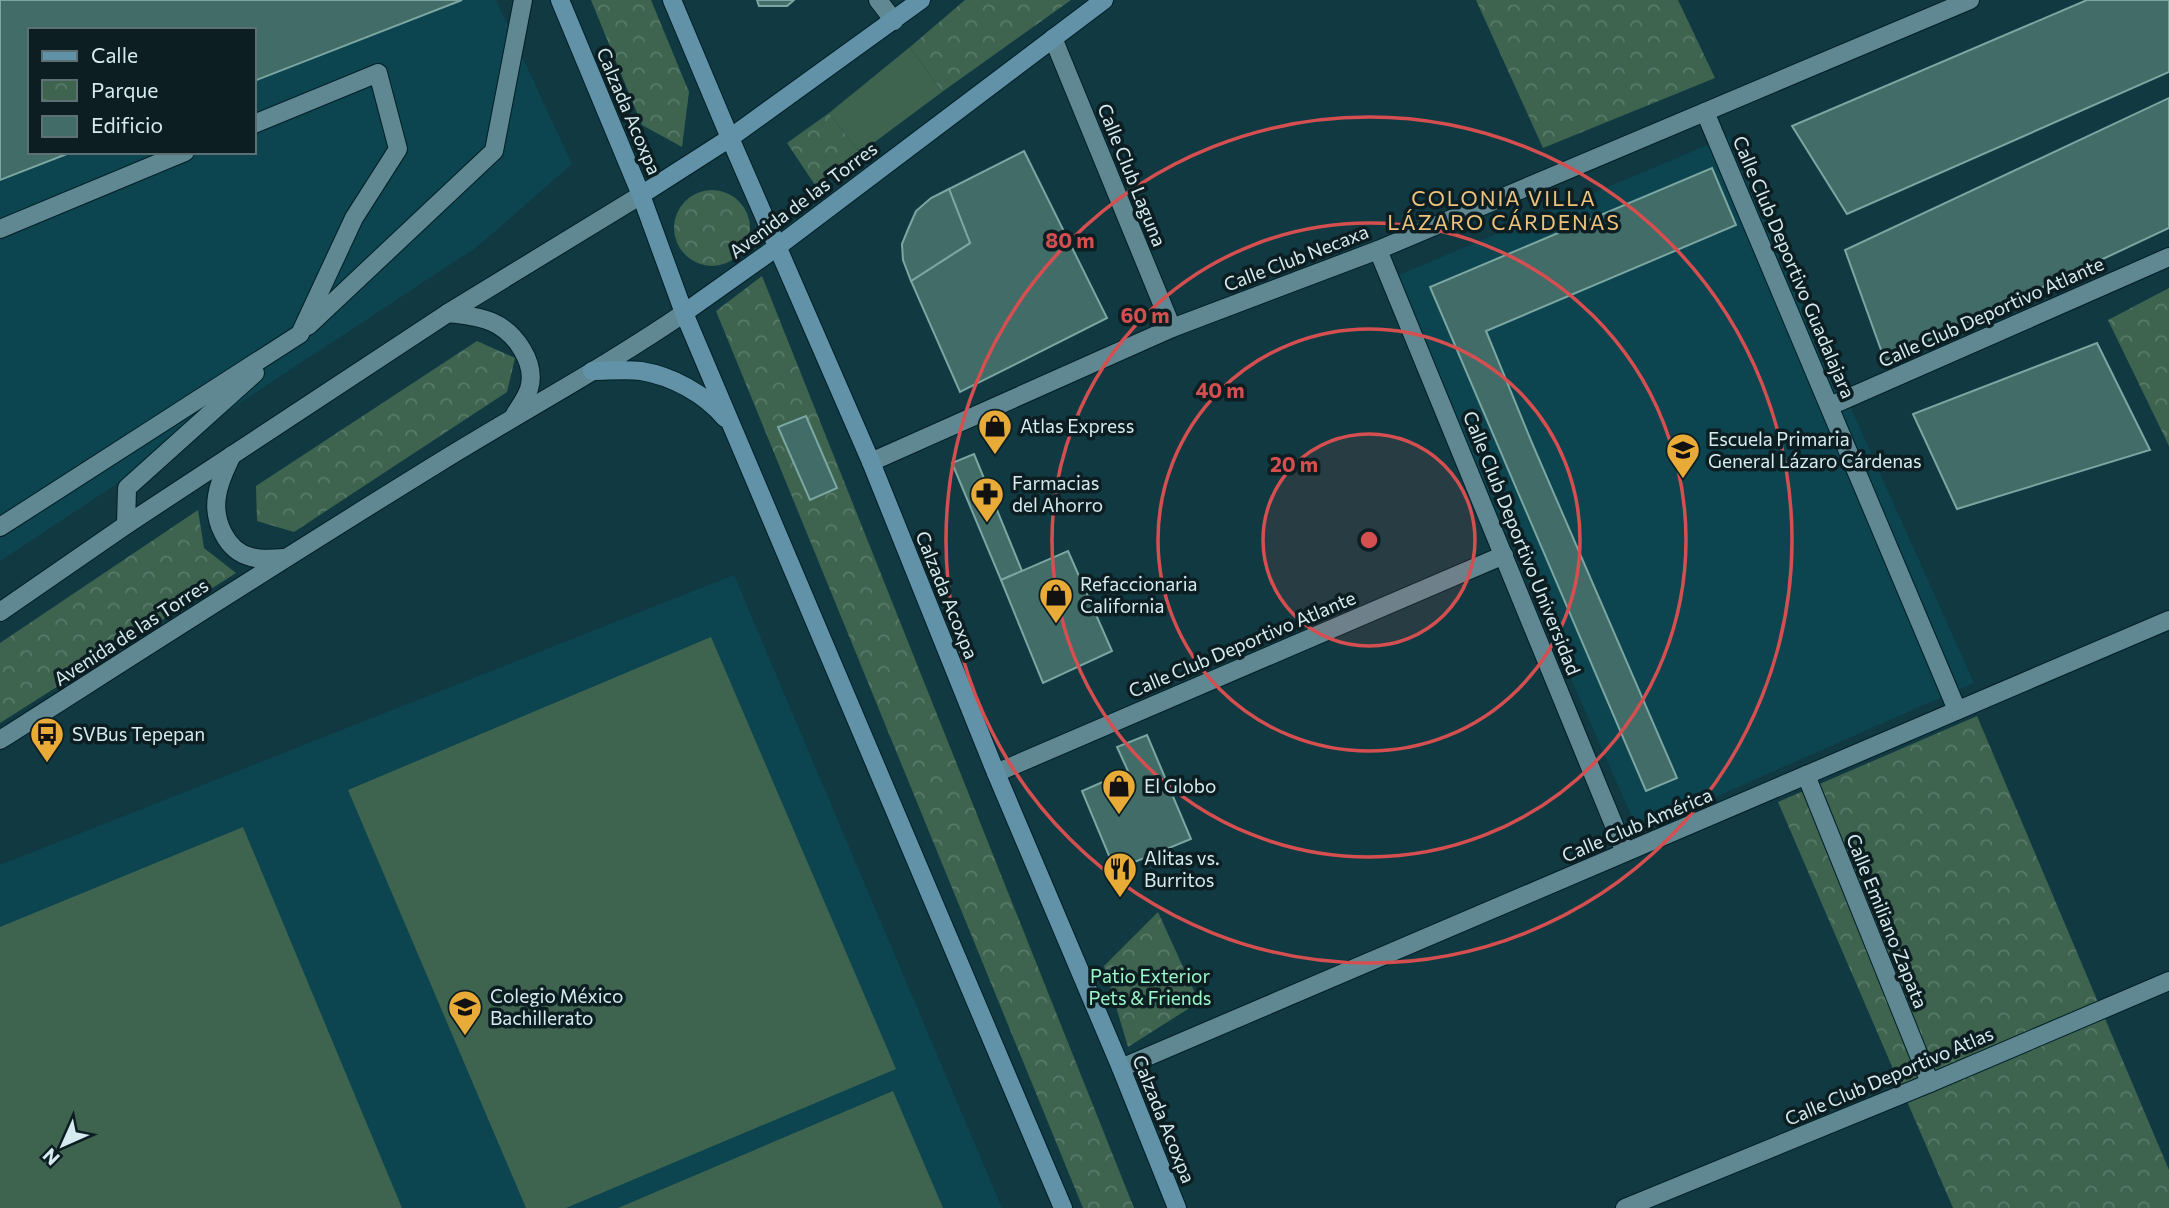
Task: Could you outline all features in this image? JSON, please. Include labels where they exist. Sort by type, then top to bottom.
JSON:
[{"type":"main road","name":"Calzada Acoxpa","points":[[560,0],[641,195],[684,313],[1063,1208]]},
{"type":"main road","name":"Calzada Acoxpa","points":[[672,0],[871,462],[996,773],[1177,1208]]},
{"type":"main road","points":[[641,195],[730,138],[921,0]]},
{"type":"main road","name":"Avenida de las Torres","points":[[684,313],[777,247],[1104,0]]},
{"type":"main road","points":[[592,371],[640,371],[663,377],[702,397],[719,411],[733,428]]},
{"type":"street","points":[[126,525],[127,488],[300,334],[494,151],[523,0]]},
{"type":"street","points":[[878,0],[894,21]]},
{"type":"street","name":"Calle Club Necaxa","points":[[871,462],[1172,328],[1378,250],[1970,0]]},
{"type":"street","name":"Calle Club Laguna","points":[[1053,38],[1172,328]]},
{"type":"street","points":[[0,527],[300,334],[354,218],[398,149],[378,73],[256,123]]},
{"type":"street","name":"Calle Club Deportivo Guadalajara","points":[[1705,112],[1957,710]]},
{"type":"street","points":[[0,229],[181,154]]},
{"type":"street","points":[[0,612],[126,525],[448,313],[641,195]]},
{"type":"street","name":"Calle Club Deportivo Universidad","points":[[1378,250],[1625,852]]},
{"type":"street","name":"Calle Club Deportivo Atlante","points":[[1830,406],[2169,257]]},
{"type":"street","points":[[448,313],[492,322],[507,331],[518,344],[528,364],[530,387],[514,417]]},
{"type":"street","name":"Avenida de las Torres","points":[[0,740],[284,558],[684,313]]},
{"type":"street","points":[[232,455],[216,499],[217,516],[223,533],[232,546],[253,558],[284,558]]},
{"type":"street","name":"Calle Club Deportivo Atlante","points":[[996,773],[1504,555]]},
{"type":"street","name":"Calle Club América","points":[[1121,1068],[2169,620]]},
{"type":"street","name":"Calle Emiliano Zapata","points":[[1806,775],[1930,1083]]},
{"type":"street","name":"Calle Club Deportivo Atlas","points":[[1625,1208],[2169,981]]},
{"type":"shaded area","points":[[0,0],[496,0],[572,164],[477,247],[0,561]]},
{"type":"shaded area","name":"Escuela Primaria General Lázaro Cárdenas","points":[[1729,136],[1974,683],[1638,831],[1394,277]]},
{"type":"shaded area","name":"Colegio México Bachillerato","points":[[734,575],[1002,1208],[0,1208],[0,865]]},
{"type":"green space","points":[[591,0],[651,0],[689,92],[682,147],[642,125]]},
{"type":"green space","points":[[965,0],[1071,0],[942,92],[910,47]]},
{"type":"green space","points":[[1476,0],[1678,0],[1715,78],[1543,148]]},
{"type":"green space","points":[[910,47],[942,92],[860,153],[829,113]]},
{"type":"green space","points":[[829,113],[860,153],[815,185],[787,143]]},
{"type":"green space","points":[[712,190],[726,193],[739,201],[747,214],[750,228],[747,242],[739,255],[726,263],[712,266],[698,263],[685,255],[677,242],[674,228],[677,214],[685,201],[698,193]]},
{"type":"green space","points":[[762,276],[1134,1208],[1083,1208],[716,311]]},
{"type":"green space","points":[[2169,288],[2169,446],[2108,320]]},
{"type":"green space","points":[[477,341],[515,358],[507,392],[294,532],[257,521],[256,486]]},
{"type":"green space","points":[[198,510],[204,548],[236,573],[0,723],[0,643]]},
{"type":"green space","points":[[711,637],[896,1069],[566,1208],[526,1208],[348,790]]},
{"type":"green space","points":[[1977,716],[2169,1170],[2169,1208],[1953,1208],[1778,802]]},
{"type":"green space","points":[[243,827],[402,1208],[0,1208],[0,927]]},
{"type":"green space","name":"Patio Exterior Pets & Friends","points":[[1158,912],[1199,1002],[1128,1047],[1104,966]]},
{"type":"green space","points":[[893,1091],[943,1208],[618,1208]]},
{"type":"building","points":[[0,0],[462,0],[256,80],[256,28],[28,28],[28,154],[67,154],[0,180]]},
{"type":"building","points":[[757,0],[794,0],[787,6],[759,6]]},
{"type":"building","points":[[2087,0],[2169,0],[2169,72],[1847,214],[1792,126]]},
{"type":"building","points":[[2169,98],[2169,228],[1885,361],[1845,250]]},
{"type":"building","points":[[1024,151],[1107,318],[960,392],[911,281],[970,243],[949,189]]},
{"type":"building","points":[[1712,168],[1736,225],[1486,331],[1677,778],[1646,791],[1430,287]]},
{"type":"building","points":[[949,189],[970,243],[911,281],[903,260],[902,244],[909,227],[916,211],[931,198]]},
{"type":"building","points":[[2097,343],[2150,450],[1957,509],[1913,414]]},
{"type":"building","points":[[806,416],[837,488],[810,500],[778,427]]},
{"type":"building","points":[[974,454],[1022,571],[1001,580],[952,463]]},
{"type":"building","points":[[1068,551],[1112,651],[1043,683],[1001,580]]},
{"type":"building","points":[[1147,735],[1191,839],[1115,870],[1082,791],[1128,771],[1117,747]]},
{"type":"place","name":"Atlas Express","points":[[995,456]]},
{"type":"place","name":"Escuela Primaria General Lázaro Cárdenas","points":[[1683,480]]},
{"type":"place","name":"Farmacias del Ahorro","points":[[987,524]]},
{"type":"place","name":"Refaccionaria California","points":[[1056,625]]},
{"type":"place","name":"SVBus Tepepan","points":[[47,764]]},
{"type":"place","name":"El Globo","points":[[1119,816]]},
{"type":"place","name":"Alitas vs. Burritos","points":[[1120,899]]},
{"type":"place","name":"Colegio México Bachillerato","points":[[465,1037]]},
{"type":"district","name":"COLONIA VILLA LÁZARO CÁRDENAS","points":[[1504,211]]}]
